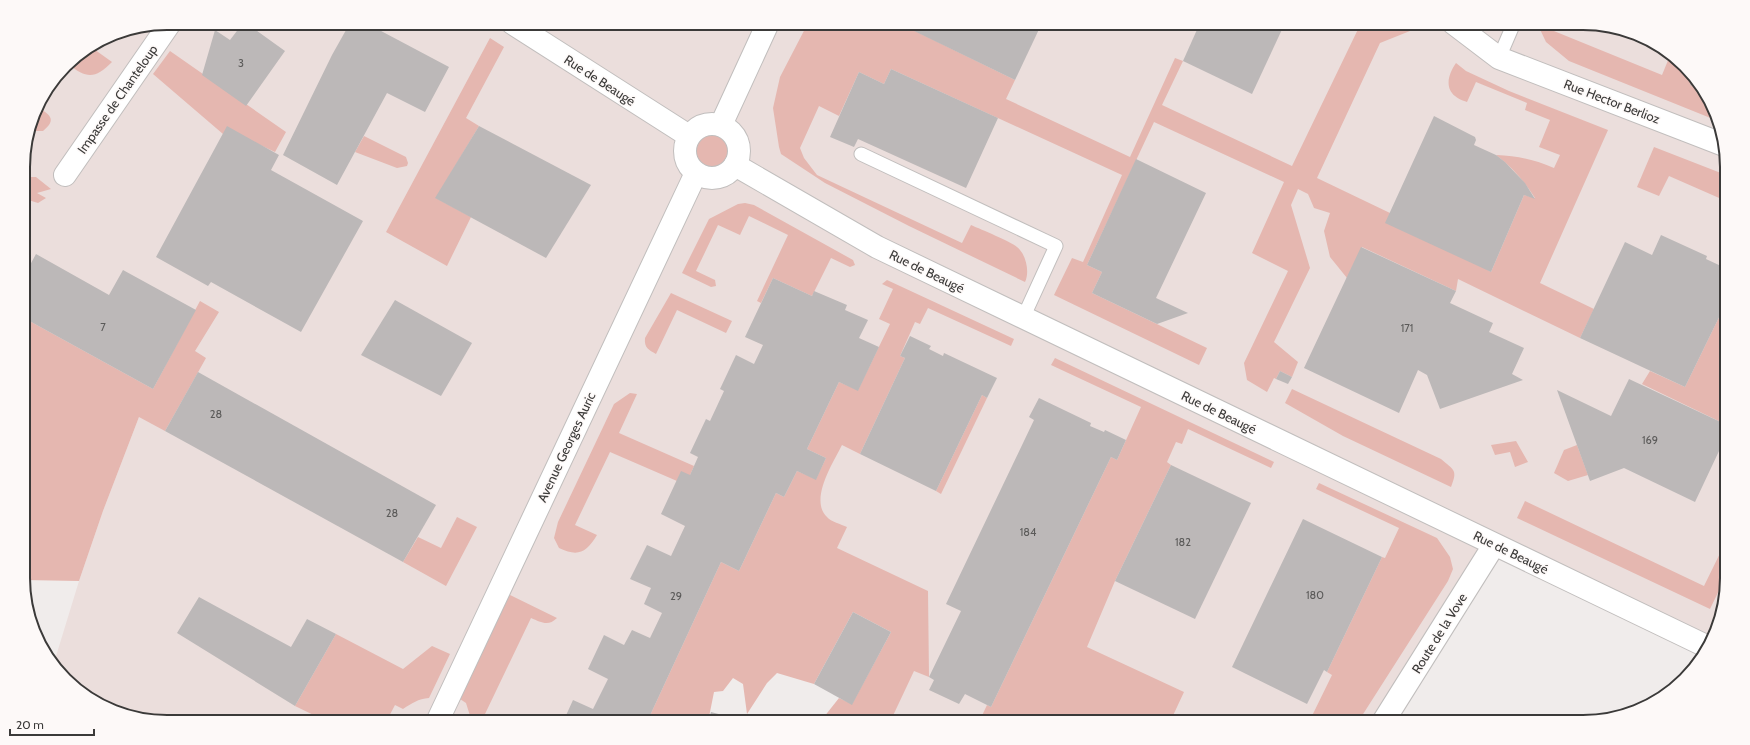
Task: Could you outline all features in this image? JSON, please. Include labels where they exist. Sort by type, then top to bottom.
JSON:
[{"type":"street","name":"Impasse de Chanteloup","points":[[65,175],[165,30]]},
{"type":"street","name":"Rue de Beaugé","points":[[523,30],[689,136]]},
{"type":"street","points":[[721,125],[765,30]]},
{"type":"street","name":"Rue Hector Berlioz","points":[[1462,30],[1499,58],[1717,142]]},
{"type":"street","points":[[712,123],[721,125],[734,134],[738,142],[739,154],[735,165],[729,172],[712,178],[704,177],[696,173],[690,167],[685,152],[689,136],[703,125],[712,123]]},
{"type":"street","name":"Rue de Beaugé","points":[[735,165],[877,247],[1703,644]]},
{"type":"street","name":"Avenue Georges Auric","points":[[439,715],[696,173]]},
{"type":"street","name":"Route de la Vove","points":[[1387,715],[1494,545]]},
{"type":"lane","points":[[1499,58],[1511,30]]},
{"type":"lane","points":[[861,154],[1056,246],[1023,318]]},
{"type":"shaded area","points":[[804,30],[913,30],[1015,80],[1006,99],[1130,157],[1175,58],[1183,61],[1162,105],[1292,166],[1358,30],[1410,30],[1380,43],[1317,178],[1390,213],[1491,272],[1524,195],[1535,198],[1527,186],[1507,164],[1496,155],[1525,158],[1554,168],[1560,155],[1539,147],[1550,120],[1525,110],[1527,103],[1476,82],[1467,102],[1455,96],[1450,88],[1449,80],[1451,71],[1456,63],[1466,71],[1509,91],[1608,130],[1540,283],[1594,309],[1580,338],[1458,279],[1456,291],[1362,247],[1347,278],[1330,257],[1324,231],[1330,213],[1314,208],[1308,194],[1298,189],[1291,205],[1310,268],[1274,342],[1298,362],[1292,377],[1280,371],[1276,379],[1274,378],[1267,392],[1247,380],[1244,363],[1288,271],[1252,253],[1284,182],[1154,122],[1087,265],[1102,272],[1092,293],[1207,348],[1199,365],[1054,295],[1072,258],[1083,262],[1122,175],[891,69],[884,84],[859,72],[839,116],[819,106],[800,148],[804,158],[817,175],[962,243],[971,225],[1008,242],[1017,247],[1023,254],[1027,268],[1025,282],[909,226],[825,183],[781,154],[773,108],[780,77]]},
{"type":"shaded area","points":[[1540,30],[1551,30],[1662,75],[1668,60],[1680,70],[1692,84],[1702,99],[1711,118],[1569,61],[1546,42]]},
{"type":"shaded area","points":[[149,31],[1601,31],[1627,37],[1652,48],[1680,70],[1702,99],[1710,115],[1719,149],[1720,587],[1713,622],[1703,644],[1494,545],[1387,715],[867,715],[909,638],[774,566],[681,715],[167,715],[149,714],[123,708],[98,697],[84,687],[70,675],[56,657],[79,581],[103,511],[139,417],[30,356],[30,158],[37,123],[44,106],[48,98],[64,77],[84,58],[98,48],[123,37]]},
{"type":"shaded area","points":[[490,38],[504,47],[466,118],[479,126],[436,198],[471,217],[447,266],[386,232]]},
{"type":"shaded area","points":[[95,50],[112,62],[101,72],[91,75],[73,68],[77,64]]},
{"type":"shaded area","points":[[170,51],[286,132],[275,152],[258,144],[223,134],[153,74]]},
{"type":"shaded area","points":[[42,110],[50,117],[51,120],[48,127],[43,131],[35,131]]},
{"type":"shaded area","points":[[712,134],[724,139],[729,151],[724,163],[712,168],[700,163],[695,151],[700,139]]},
{"type":"shaded area","points":[[364,136],[406,157],[408,163],[407,166],[397,168],[355,152]]},
{"type":"shaded area","points":[[1654,147],[1720,173],[1720,198],[1669,176],[1659,196],[1637,187]]},
{"type":"shaded area","points":[[30,177],[36,177],[51,189],[37,193],[46,198],[38,203],[30,201]]},
{"type":"shaded area","points":[[745,203],[754,205],[853,260],[855,265],[850,267],[831,258],[812,296],[773,278],[761,303],[757,301],[788,235],[749,216],[740,235],[718,225],[696,271],[715,280],[716,286],[711,287],[682,273],[709,219],[738,204]]},
{"type":"shaded area","points":[[887,280],[1014,339],[1011,346],[928,308],[920,324],[915,322],[900,356],[905,358],[860,454],[842,445],[824,481],[821,491],[820,501],[822,510],[827,517],[834,522],[847,527],[837,548],[928,591],[929,677],[914,671],[893,715],[826,715],[839,698],[852,704],[891,632],[853,612],[814,684],[777,673],[767,683],[747,714],[743,684],[733,678],[723,691],[714,692],[709,715],[650,715],[721,562],[739,571],[776,493],[784,497],[797,471],[816,479],[826,458],[807,449],[839,382],[858,390],[890,324],[879,319],[893,289],[882,284]]},
{"type":"shaded area","points":[[671,293],[732,321],[726,333],[677,310],[656,354],[649,350],[645,344],[645,338]]},
{"type":"shaded area","points":[[200,301],[219,312],[195,351],[206,358],[165,431],[139,417],[103,511],[79,581],[30,580],[30,321],[153,389]]},
{"type":"shaded area","points":[[1720,315],[1720,422],[1642,384],[1650,371],[1685,387]]},
{"type":"shaded area","points":[[1055,358],[1274,462],[1271,468],[1188,429],[1182,444],[1176,442],[1167,462],[1171,465],[1115,581],[1087,647],[1184,692],[1173,715],[982,715],[987,705],[991,707],[1111,457],[1117,460],[1141,407],[1051,365]]},
{"type":"shaded area","points":[[1292,389],[1441,459],[1454,471],[1451,487],[1343,436],[1285,403]]},
{"type":"shaded area","points":[[630,393],[637,394],[619,433],[694,466],[690,475],[677,481],[610,452],[575,525],[597,535],[589,546],[581,552],[576,553],[559,548],[554,538],[558,522],[614,404]]},
{"type":"shaded area","points":[[982,395],[987,398],[941,494],[936,491]]},
{"type":"shaded area","points":[[1516,441],[1528,462],[1515,467],[1510,452],[1495,455],[1491,445]]},
{"type":"shaded area","points":[[1577,445],[1588,475],[1568,481],[1554,473],[1564,450]]},
{"type":"shaded area","points":[[1319,483],[1437,538],[1450,557],[1453,569],[1448,581],[1362,715],[1312,715],[1332,675],[1327,672],[1382,557],[1385,558],[1399,528],[1316,489]]},
{"type":"shaded area","points":[[1525,501],[1704,586],[1720,553],[1720,589],[1710,609],[1517,518]]},
{"type":"shaded area","points":[[457,517],[477,527],[446,586],[403,562],[418,537],[441,548]]},
{"type":"shaded area","points":[[508,594],[557,618],[554,621],[547,623],[531,618],[485,714],[487,715],[470,715],[466,703],[460,699]]},
{"type":"shaded area","points":[[336,634],[403,669],[432,646],[450,654],[429,698],[422,699],[403,709],[395,705],[390,715],[314,715],[295,706]]},
{"type":"building","points":[[215,30],[230,40],[238,30],[256,30],[285,51],[246,106],[202,75]]},
{"type":"building","points":[[346,30],[379,30],[449,67],[425,112],[387,93],[337,185],[283,155],[332,55]]},
{"type":"building","points":[[912,30],[1039,30],[1015,80]]},
{"type":"building","points":[[1197,30],[1282,30],[1252,94],[1183,61]]},
{"type":"building","points":[[891,69],[998,118],[966,188],[858,139],[854,147],[830,137],[859,72],[884,84]]},
{"type":"building","points":[[1434,116],[1475,137],[1476,140],[1474,145],[1496,155],[1505,162],[1525,183],[1535,199],[1524,195],[1491,272],[1385,223]]},
{"type":"building","points":[[227,126],[279,155],[271,170],[363,221],[301,332],[211,282],[208,286],[156,257]]},
{"type":"building","points":[[479,126],[591,185],[546,258],[435,198]]},
{"type":"building","points":[[1136,159],[1206,193],[1156,298],[1188,313],[1157,324],[1092,293],[1102,272],[1087,265]]},
{"type":"building","points":[[1661,235],[1707,256],[1706,259],[1720,266],[1720,315],[1685,387],[1580,338],[1625,242],[1652,255]]},
{"type":"building","points":[[1361,247],[1456,291],[1450,303],[1493,323],[1489,332],[1524,348],[1512,374],[1523,380],[1440,409],[1427,375],[1418,370],[1399,413],[1304,368]]},
{"type":"building","points":[[36,254],[109,295],[123,270],[196,310],[153,389],[30,321],[30,265]]},
{"type":"building","points":[[773,278],[812,296],[814,291],[847,305],[845,310],[868,320],[859,338],[879,347],[858,391],[839,382],[807,449],[826,458],[816,480],[797,471],[784,497],[776,493],[739,571],[721,562],[650,715],[566,715],[573,700],[593,709],[608,679],[588,669],[604,635],[624,645],[632,630],[650,638],[662,613],[644,604],[651,588],[630,579],[647,545],[671,556],[685,526],[661,514],[681,471],[690,475],[698,457],[690,453],[706,419],[710,421],[724,391],[720,389],[736,355],[754,364],[763,345],[745,337]]},
{"type":"building","points":[[395,300],[472,343],[441,396],[361,355]]},
{"type":"building","points":[[910,336],[931,346],[929,349],[943,356],[944,353],[997,378],[987,398],[982,395],[936,491],[860,454],[905,358],[900,356]]},
{"type":"building","points":[[1280,371],[1292,377],[1288,384],[1276,379]]},
{"type":"building","points":[[198,372],[436,505],[403,562],[165,431]]},
{"type":"building","points":[[1629,379],[1720,422],[1720,449],[1695,502],[1624,468],[1590,481],[1557,390],[1611,416]]},
{"type":"building","points":[[1039,398],[1091,423],[1090,426],[1104,432],[1105,430],[1126,440],[1117,460],[1111,457],[991,707],[965,694],[959,704],[929,690],[934,680],[929,677],[961,611],[946,604],[1034,420],[1029,417]]},
{"type":"building","points":[[1171,465],[1251,503],[1195,619],[1115,581]]},
{"type":"building","points":[[1303,519],[1382,557],[1327,672],[1324,670],[1307,704],[1232,667]]},
{"type":"building","points":[[199,597],[291,647],[307,619],[336,634],[295,706],[177,633]]},
{"type":"building","points":[[853,612],[891,632],[852,705],[814,684]]},
{"type":"building","points":[[711,712],[722,715],[710,715]]}]
